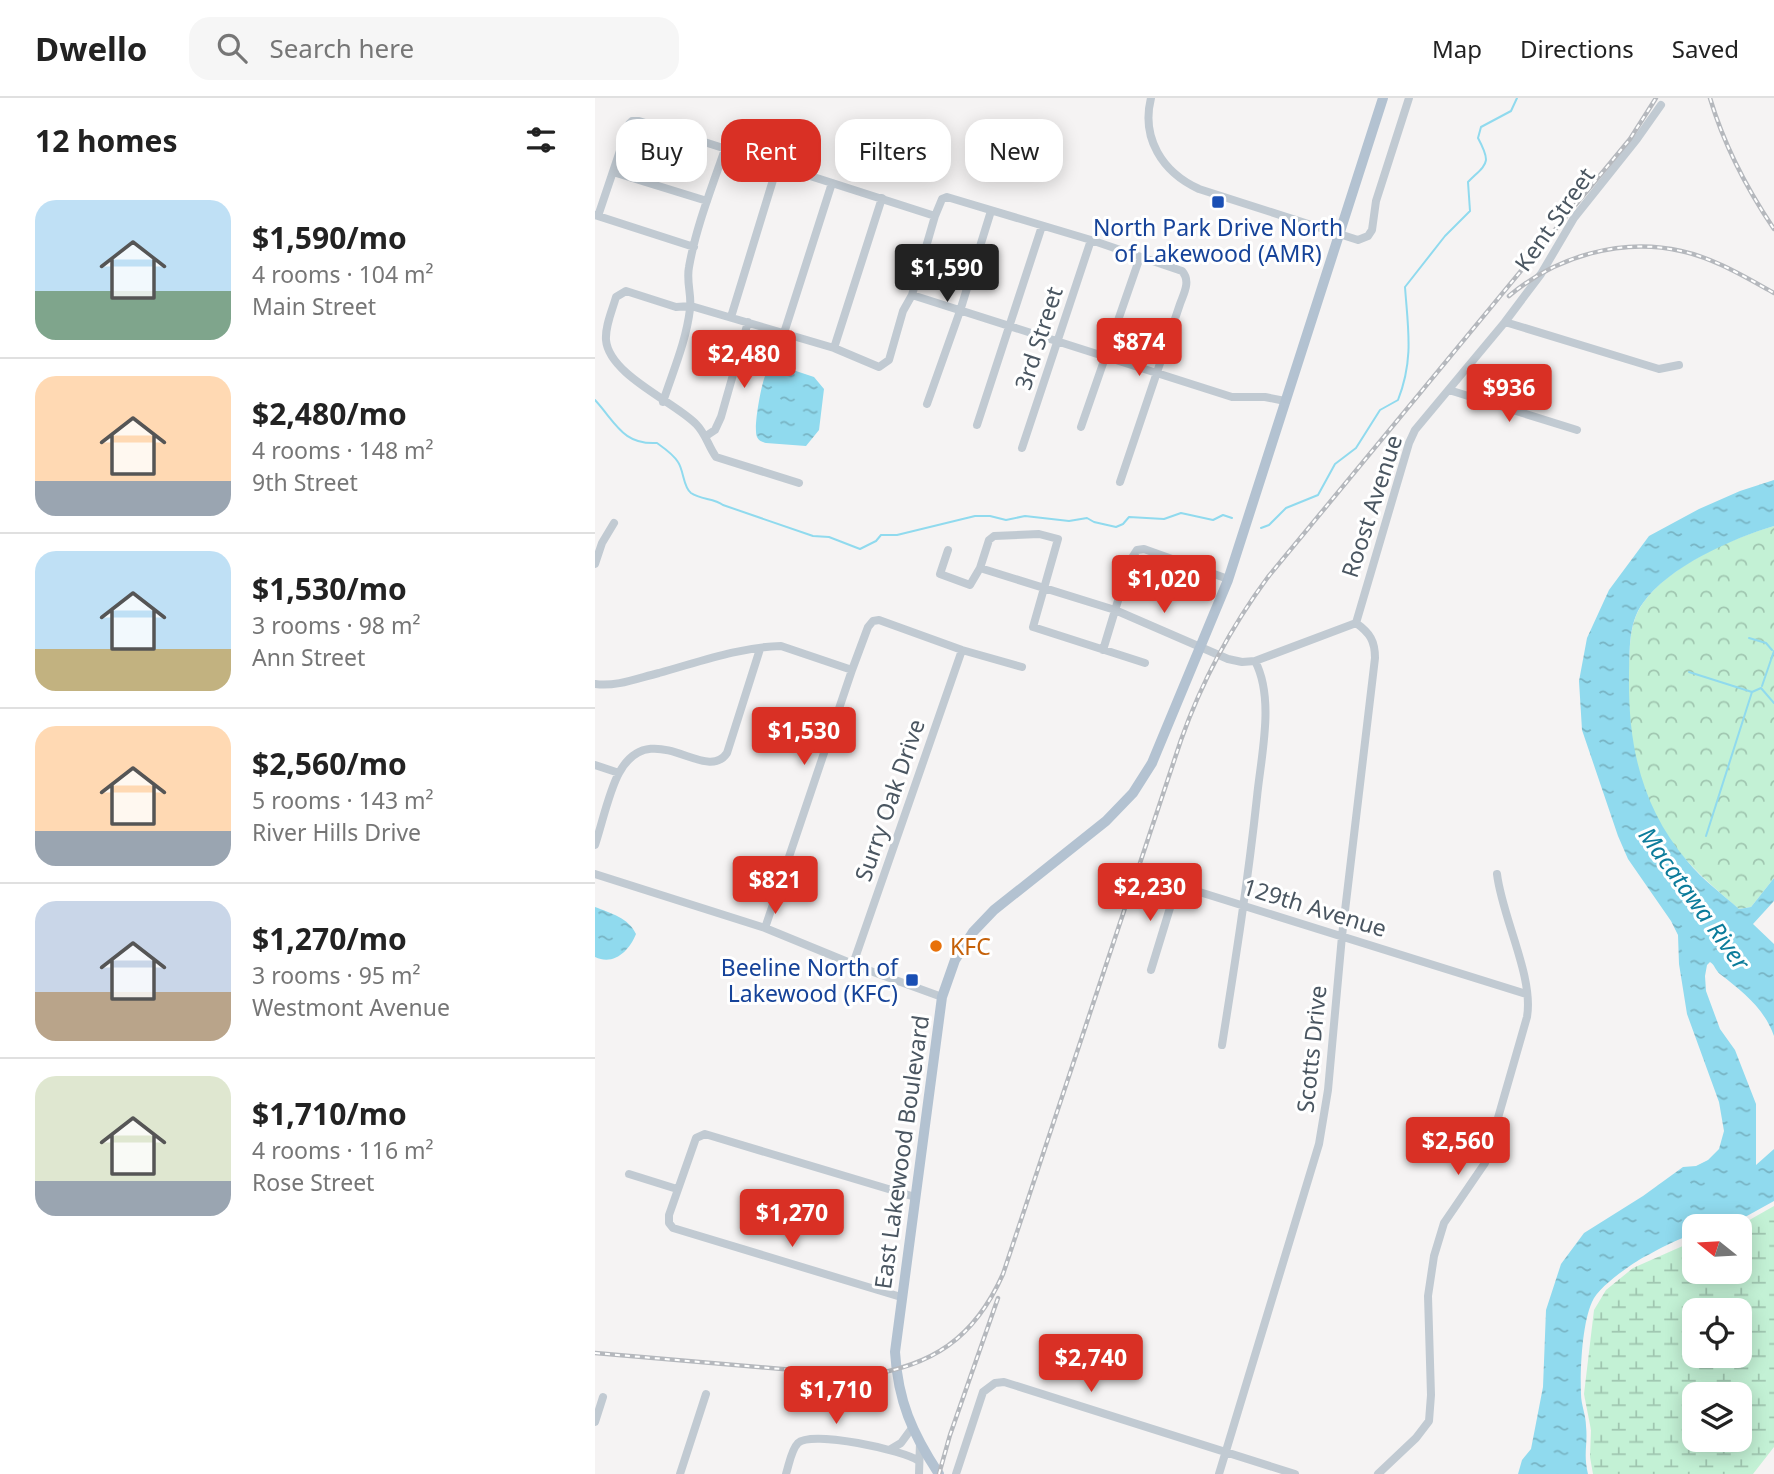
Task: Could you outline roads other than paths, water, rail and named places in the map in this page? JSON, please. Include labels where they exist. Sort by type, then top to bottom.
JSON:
[{"type":"main road","name":"East Lakewood Boulevard","points":[[935,1471],[912,1429],[902,1401],[895,1352],[942,997],[955,960],[973,932],[994,910],[1107,821],[1133,793],[1151,763],[1228,579],[1383,98]]},
{"type":"street","points":[[1151,98],[1148,113],[1149,133],[1160,158],[1177,176],[1199,189],[1358,240],[1368,236],[1372,230],[1376,201],[1409,98]]},
{"type":"street","name":"Kent Street","points":[[1505,322],[1541,274],[1574,218],[1661,105]]},
{"type":"street","points":[[694,247],[596,216],[632,121],[721,148]]},
{"type":"street","points":[[663,402],[681,353],[691,306],[687,279],[694,247],[721,161]]},
{"type":"street","points":[[613,172],[707,201]]},
{"type":"street","points":[[821,180],[935,216]]},
{"type":"street","points":[[731,317],[772,182]]},
{"type":"street","points":[[784,333],[832,183]]},
{"type":"street","points":[[799,483],[722,460],[712,451],[706,436],[685,415],[663,402],[630,376],[606,345],[606,330],[616,297],[626,291],[676,307],[691,306],[834,348],[879,367],[889,360],[903,311],[912,295],[935,216],[943,199],[947,197],[1091,240],[1185,274],[1187,280],[1184,292],[1120,482]]},
{"type":"street","points":[[834,348],[882,198]]},
{"type":"street","points":[[927,404],[991,211]]},
{"type":"street","points":[[977,425],[1042,226]]},
{"type":"street","name":"3rd Street","points":[[1022,448],[1091,240]]},
{"type":"street","points":[[1081,427],[1140,257]]},
{"type":"street","points":[[912,295],[1232,397],[1265,397],[1285,401]]},
{"type":"street","points":[[706,436],[715,430],[721,417],[748,322]]},
{"type":"street","points":[[1505,322],[1659,369],[1679,365]]},
{"type":"street","name":"Roost Avenue","points":[[1356,623],[1415,430],[1505,322]]},
{"type":"street","points":[[1449,390],[1577,429]]},
{"type":"street","points":[[595,564],[602,543],[614,523]]},
{"type":"street","points":[[948,551],[940,574],[970,584],[980,568],[989,540],[994,536],[1039,534],[1058,539],[1033,627],[1145,663]]},
{"type":"street","points":[[1103,650],[1129,561],[1137,550],[1144,548],[1228,579]]},
{"type":"street","points":[[980,568],[1115,610],[1229,659],[1255,661],[1356,623]]},
{"type":"street","points":[[765,928],[852,670],[873,621],[879,620],[962,650],[1022,667]]},
{"type":"street","name":"Scotts Drive","points":[[1219,1474],[1319,1144],[1329,1079],[1342,936],[1375,658],[1375,643],[1367,631],[1356,623]]},
{"type":"street","points":[[595,684],[619,684],[740,650],[781,646],[852,670]]},
{"type":"street","points":[[595,845],[619,773],[630,759],[648,748],[656,747],[713,763],[723,760],[760,649]]},
{"type":"street","name":"Surry Oak Drive","points":[[853,964],[962,650]]},
{"type":"street","points":[[1222,1045],[1245,906],[1266,699],[1262,674],[1255,661]]},
{"type":"street","points":[[595,765],[619,773]]},
{"type":"street","points":[[595,874],[765,928],[942,997]]},
{"type":"street","points":[[1378,1474],[1416,1438],[1429,1421],[1428,1296],[1434,1256],[1444,1223],[1485,1163],[1527,1017],[1526,994],[1500,898],[1497,874]]},
{"type":"street","name":"129th Avenue","points":[[1151,970],[1177,885],[1526,994]]},
{"type":"street","points":[[901,1297],[673,1228],[669,1223],[669,1215],[696,1138],[705,1134],[915,1196]]},
{"type":"street","points":[[629,1174],[677,1189]]},
{"type":"street","points":[[956,1474],[983,1392],[995,1383],[1004,1382],[1295,1474]]},
{"type":"street","points":[[680,1474],[706,1394]]},
{"type":"street","points":[[595,1422],[603,1397]]},
{"type":"street","points":[[891,1449],[901,1443],[912,1429]]},
{"type":"street","points":[[786,1474],[795,1447],[811,1437],[891,1449],[911,1455],[919,1461]]},
{"type":"street","points":[[919,1474],[922,1447]]},
{"type":"water","points":[[778,365],[814,377],[824,389],[819,430],[806,446],[766,443],[757,437],[757,416],[763,381],[769,370]]},
{"type":"water","name":"Macatawa River","points":[[1774,480],[1774,526],[1703,555],[1668,577],[1643,603],[1632,628],[1629,700],[1635,750],[1648,797],[1672,841],[1688,862],[1739,909],[1751,907],[1774,878],[1774,901],[1753,924],[1774,944],[1774,1036],[1759,1009],[1710,962],[1705,976],[1706,991],[1720,1029],[1735,1050],[1756,1104],[1756,1165],[1774,1149],[1774,1201],[1750,1214],[1682,1214],[1682,1238],[1644,1257],[1607,1283],[1592,1302],[1581,1360],[1581,1398],[1586,1422],[1588,1474],[1518,1474],[1522,1460],[1531,1449],[1543,1387],[1546,1310],[1561,1264],[1584,1233],[1683,1167],[1696,1166],[1708,1160],[1719,1149],[1724,1131],[1719,1102],[1687,1014],[1679,964],[1678,935],[1628,859],[1618,836],[1582,730],[1579,681],[1587,638],[1609,590],[1649,536],[1740,491]]},
{"type":"water","points":[[595,907],[624,920],[636,934],[625,951],[608,960],[595,957]]},
{"type":"waterway","points":[[1261,528],[1269,525],[1286,508],[1318,495],[1335,464],[1356,448],[1380,410],[1398,400],[1408,357],[1405,287],[1445,236],[1470,211],[1468,182],[1483,167],[1486,158],[1478,138],[1481,127],[1511,111],[1517,98]]},
{"type":"waterway","points":[[595,400],[628,436],[645,443],[657,443],[671,454],[680,466],[691,493],[813,536],[829,537],[860,549],[876,541],[881,535],[897,535],[975,516],[1006,520],[1025,516],[1069,521],[1087,518],[1116,527],[1129,517],[1164,519],[1181,513],[1213,520],[1223,515],[1232,518]]},
{"type":"waterway","points":[[1749,638],[1766,643],[1772,650]]},
{"type":"waterway","points":[[1762,686],[1774,651]]},
{"type":"waterway","points":[[1689,672],[1752,692]]},
{"type":"waterway","points":[[1706,836],[1752,692],[1761,688],[1774,703]]},
{"type":"railway","points":[[595,1353],[863,1376],[910,1365],[930,1356],[948,1346],[979,1316],[1003,1274],[1181,740],[1218,655],[1268,577],[1630,139],[1656,98]]},
{"type":"railway","points":[[1710,98],[1737,166],[1774,229]]},
{"type":"railway","points":[[1509,296],[1527,282],[1568,261],[1612,249],[1635,247],[1658,247],[1693,254],[1729,269],[1774,293]]},
{"type":"railway","points":[[939,1474],[998,1298]]},
{"type":"place","name":"North Park Drive North of Lakewood (AMR)","points":[[1218,202]]},
{"type":"place","name":"KFC","points":[[936,946]]},
{"type":"place","name":"Beeline North of Lakewood (KFC)","points":[[912,980]]}]
